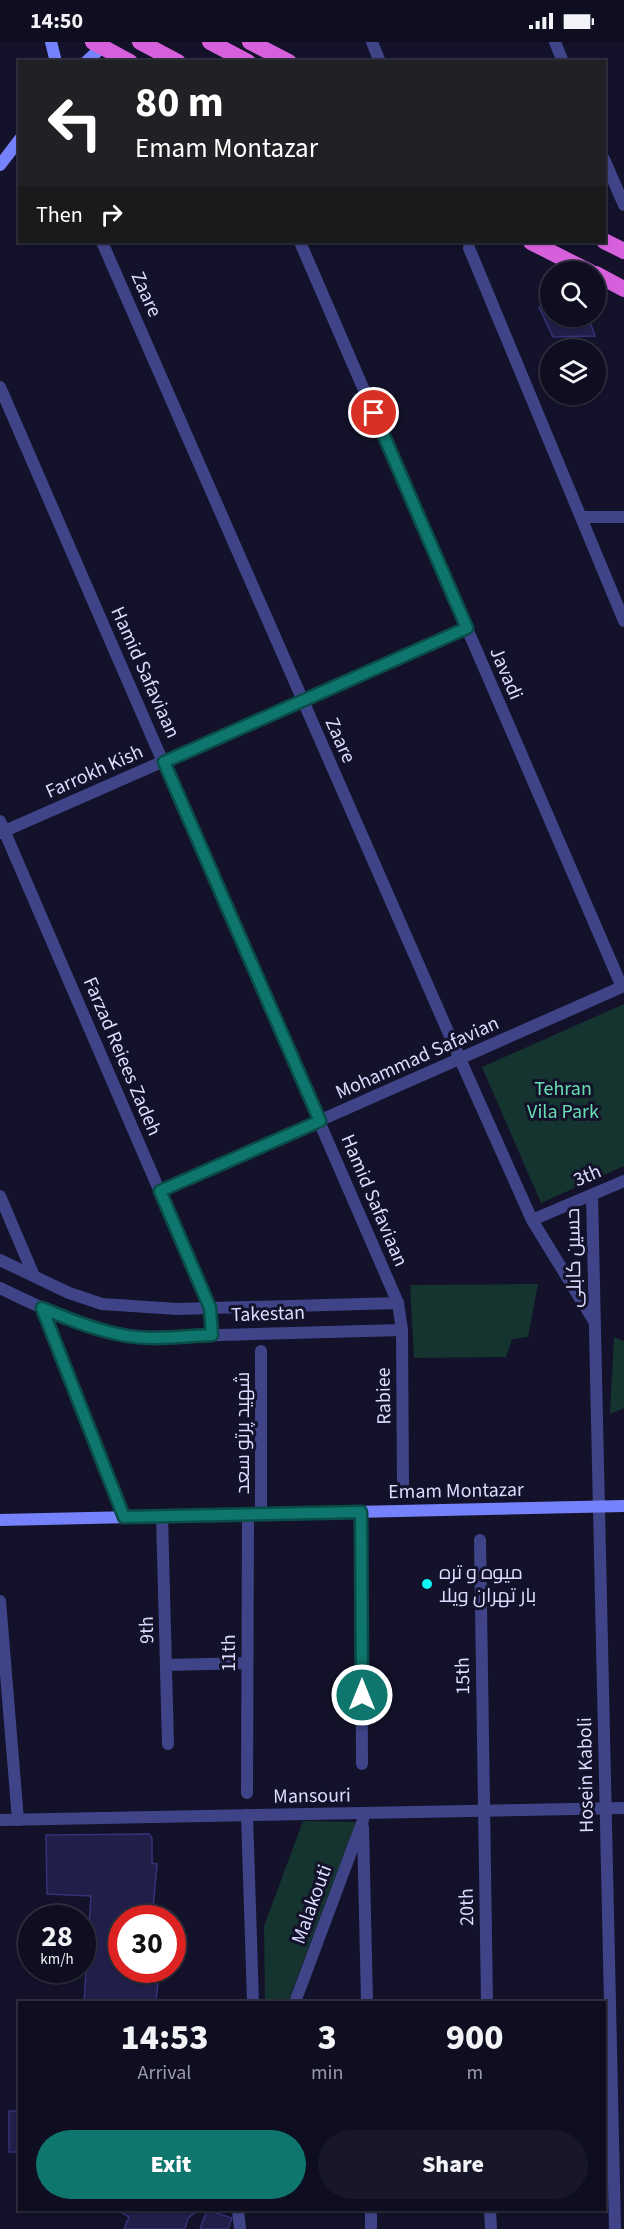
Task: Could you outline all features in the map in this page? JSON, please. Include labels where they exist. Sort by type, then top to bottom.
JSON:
[{"type":"highway","points":[[140,42],[174,60]]},
{"type":"highway","points":[[210,42],[244,60]]},
{"type":"highway","points":[[250,42],[285,60]]},
{"type":"highway","points":[[98,44],[126,60]]},
{"type":"highway","points":[[606,242],[624,251]]},
{"type":"highway","points":[[532,243],[568,261]]},
{"type":"highway","points":[[606,279],[624,289]]},
{"type":"main road","points":[[51,42],[56,60]]},
{"type":"main road","points":[[87,60],[98,44]]},
{"type":"main road","points":[[0,165],[18,142]]},
{"type":"main road","name":"Emam Montazar","points":[[0,1520],[624,1506]]},
{"type":"street","points":[[372,42],[379,60]]},
{"type":"street","points":[[555,42],[562,60]]},
{"type":"street","points":[[606,164],[624,205]]},
{"type":"street","name":"Zaare","points":[[102,243],[532,1220],[594,1321]]},
{"type":"street","name":"Javadi","points":[[300,243],[623,987]]},
{"type":"street","points":[[469,248],[624,621]]},
{"type":"street","name":"Hamid Safaviaan","points":[[0,387],[398,1304]]},
{"type":"street","points":[[581,517],[624,517]]},
{"type":"street","name":"Farrokh Kish","points":[[2,828],[164,762],[467,628]]},
{"type":"street","name":"Farzad Reiees Zadeh","points":[[2,828],[210,1308],[212,1335]]},
{"type":"street","name":"Mohammad Safavian","points":[[160,1191],[623,987]]},
{"type":"street","name":"3th","points":[[532,1220],[624,1181]]},
{"type":"street","name":"حسین کابلی","points":[[592,1195],[594,1321]]},
{"type":"street","points":[[0,1196],[34,1276]]},
{"type":"street","name":"Takestan","points":[[0,1260],[69,1293],[102,1304],[131,1308],[398,1304]]},
{"type":"street","name":"Takestan","points":[[0,1288],[42,1308],[123,1336],[402,1330]]},
{"type":"street","name":"Rabiee","points":[[398,1304],[402,1330],[403,1488]]},
{"type":"street","points":[[42,1308],[124,1517]]},
{"type":"street","name":"Hosein Kaboli","points":[[594,1321],[615,2229]]},
{"type":"street","name":"شهید پرتو سعد","points":[[261,1351],[261,1514]]},
{"type":"street","points":[[361,1512],[362,1764]]},
{"type":"street","name":"11th","points":[[247,1793],[248,1514]]},
{"type":"street","name":"9th","points":[[162,1516],[168,1744]]},
{"type":"street","name":"15th","points":[[480,1540],[484,1811]]},
{"type":"street","points":[[0,1601],[18,1820]]},
{"type":"street","points":[[166,1665],[247,1663]]},
{"type":"street","name":"Mansouri","points":[[0,1820],[247,1815],[363,1816],[624,1808]]},
{"type":"street","name":"20th","points":[[484,1811],[487,2001]]},
{"type":"street","points":[[247,1815],[254,2001]]},
{"type":"street","points":[[363,1816],[367,2001]]},
{"type":"street","name":"Malakouti","points":[[295,2001],[363,1816]]},
{"type":"street","points":[[237,2211],[240,2229]]},
{"type":"street","points":[[371,2211],[372,2229]]},
{"type":"street","points":[[490,2211],[491,2229]]},
{"type":"green space","name":"Tehran Vila Park","points":[[624,1004],[624,1166],[541,1203],[482,1067]]},
{"type":"green space","points":[[538,1284],[528,1337],[512,1339],[506,1357],[414,1358],[410,1285]]},
{"type":"green space","points":[[614,1337],[624,1341],[624,1408],[610,1414]]},
{"type":"green space","points":[[303,1821],[356,1822],[288,2001],[265,2001],[264,1926]]},
{"type":"building","points":[[548,327],[592,327],[595,336],[553,337]]},
{"type":"building","points":[[149,1834],[152,1838],[152,1863],[157,1864],[153,1905],[108,1905],[108,1983],[158,1983],[156,2001],[84,2001],[85,1983],[96,1983],[96,1905],[90,1905],[91,1896],[47,1894],[46,1835]]},
{"type":"building","points":[[9,2111],[18,2111],[18,2152],[9,2152]]},
{"type":"building","points":[[122,2211],[194,2211],[195,2213],[188,2218],[185,2229],[124,2229],[129,2217]]},
{"type":"building","points":[[207,2211],[232,2218],[228,2229],[200,2229]]},
{"type":"place","name":"میوه و تره بار تهران ویلا","points":[[427,1584]]},
{"type":"route","points":[[362,1695],[361,1512],[124,1517],[42,1308],[123,1336],[212,1335],[210,1308],[160,1191],[320,1121],[164,762],[467,628],[374,413]]}]
